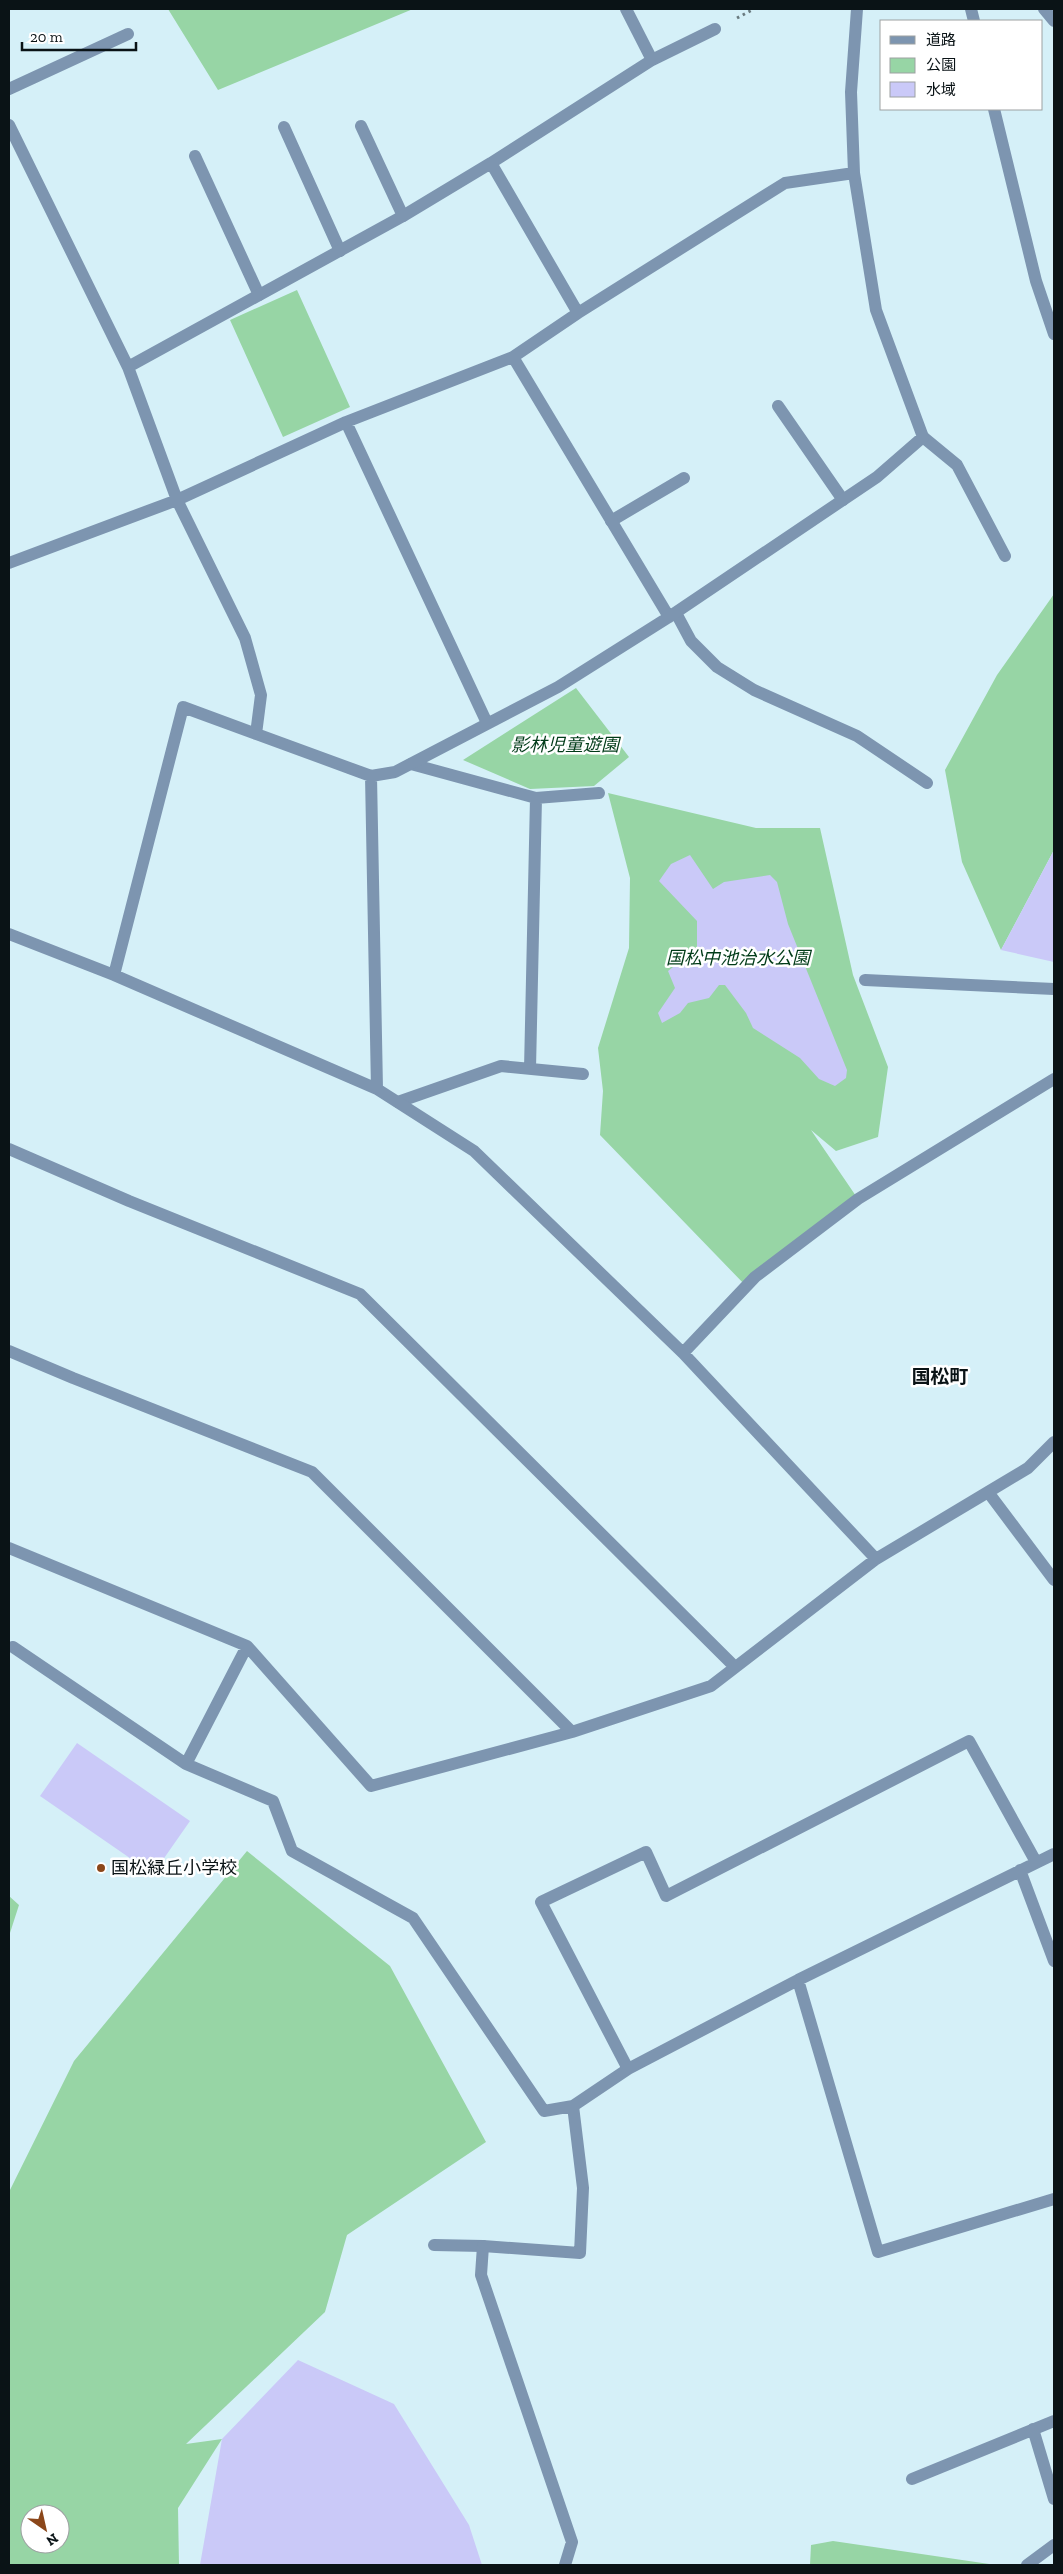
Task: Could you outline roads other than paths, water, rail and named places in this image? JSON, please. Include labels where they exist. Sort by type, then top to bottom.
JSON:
[{"type":"street","points":[[626,9],[652,60]]},
{"type":"street","points":[[856,9],[851,92],[854,172],[876,310],[923,437],[957,464],[1004,556]]},
{"type":"street","points":[[1044,9],[1054,21]]},
{"type":"street","points":[[128,367],[403,216],[491,163],[652,60],[715,29]]},
{"type":"street","points":[[9,89],[128,34]]},
{"type":"street","points":[[994,110],[1036,281],[1054,334]]},
{"type":"street","points":[[9,125],[128,367],[177,500],[245,638],[261,695],[256,734]]},
{"type":"street","points":[[361,126],[403,216]]},
{"type":"street","points":[[284,127],[340,251]]},
{"type":"street","points":[[195,156],[259,295]]},
{"type":"street","points":[[491,163],[578,313]]},
{"type":"street","points":[[9,563],[177,500],[346,422],[513,357],[578,313],[785,183],[854,172]]},
{"type":"street","points":[[513,357],[611,521],[691,641],[717,667],[754,690],[857,736],[927,783]]},
{"type":"street","points":[[778,406],[843,500]]},
{"type":"street","points":[[346,422],[487,723]]},
{"type":"street","points":[[114,975],[182,707],[371,776],[395,772],[558,687],[673,615],[877,477],[923,437]]},
{"type":"street","points":[[611,521],[684,478]]},
{"type":"street","points":[[411,764],[536,798],[599,793]]},
{"type":"street","points":[[371,776],[377,1089]]},
{"type":"street","points":[[530,1069],[536,798]]},
{"type":"street","points":[[9,934],[114,975],[377,1089],[474,1151],[683,1352],[876,1559]]},
{"type":"street","points":[[865,980],[1054,989]]},
{"type":"street","points":[[398,1102],[501,1066],[583,1074]]},
{"type":"street","points":[[683,1352],[755,1277],[858,1199],[1054,1079]]},
{"type":"street","points":[[9,1149],[129,1201],[360,1294],[734,1666]]},
{"type":"street","points":[[9,1351],[312,1472],[572,1732]]},
{"type":"street","points":[[9,1548],[247,1646],[372,1786],[572,1732],[711,1686],[734,1666],[876,1559],[1028,1468],[1054,1442]]},
{"type":"street","points":[[988,1492],[1054,1580]]},
{"type":"street","points":[[186,1764],[247,1646]]},
{"type":"street","points":[[13,1647],[186,1764],[273,1801],[292,1851],[413,1918],[544,2111],[573,2106],[628,2070],[798,1980],[1054,1854]]},
{"type":"street","points":[[628,2070],[541,1902],[646,1852],[666,1896],[969,1741],[1036,1862]]},
{"type":"street","points":[[1020,1870],[1054,1961]]},
{"type":"street","points":[[798,1980],[878,2252],[1054,2199]]},
{"type":"street","points":[[434,2245],[483,2246],[580,2253],[583,2188],[573,2106]]},
{"type":"street","points":[[483,2246],[481,2275],[572,2542],[564,2565]]},
{"type":"street","points":[[912,2479],[1054,2420]]},
{"type":"street","points":[[1033,2429],[1054,2499]]},
{"type":"street","points":[[1027,2565],[1054,2545]]},
{"type":"water","points":[[1054,850],[1054,962],[1001,950]]},
{"type":"water","points":[[690,855],[713,889],[724,882],[770,875],[777,882],[788,924],[847,1070],[846,1078],[835,1086],[819,1079],[800,1058],[753,1028],[746,1013],[725,985],[719,985],[709,998],[688,1003],[680,1013],[662,1023],[658,1013],[675,988],[668,971],[697,948],[697,921],[659,881],[671,864]]},
{"type":"water","points":[[77,1743],[190,1821],[153,1874],[40,1796]]},
{"type":"water","points":[[298,2360],[394,2404],[469,2525],[482,2565],[200,2565],[222,2439]]},
{"type":"place","name":"国松緑丘小学校","points":[[101,1868]]},
{"type":"district","name":"国松町","points":[[940,1376]]},
{"type":"park label","name":"影林児童遊園","points":[[565,745]]},
{"type":"park label","name":"国松中池治水公園","points":[[738,958]]}]
